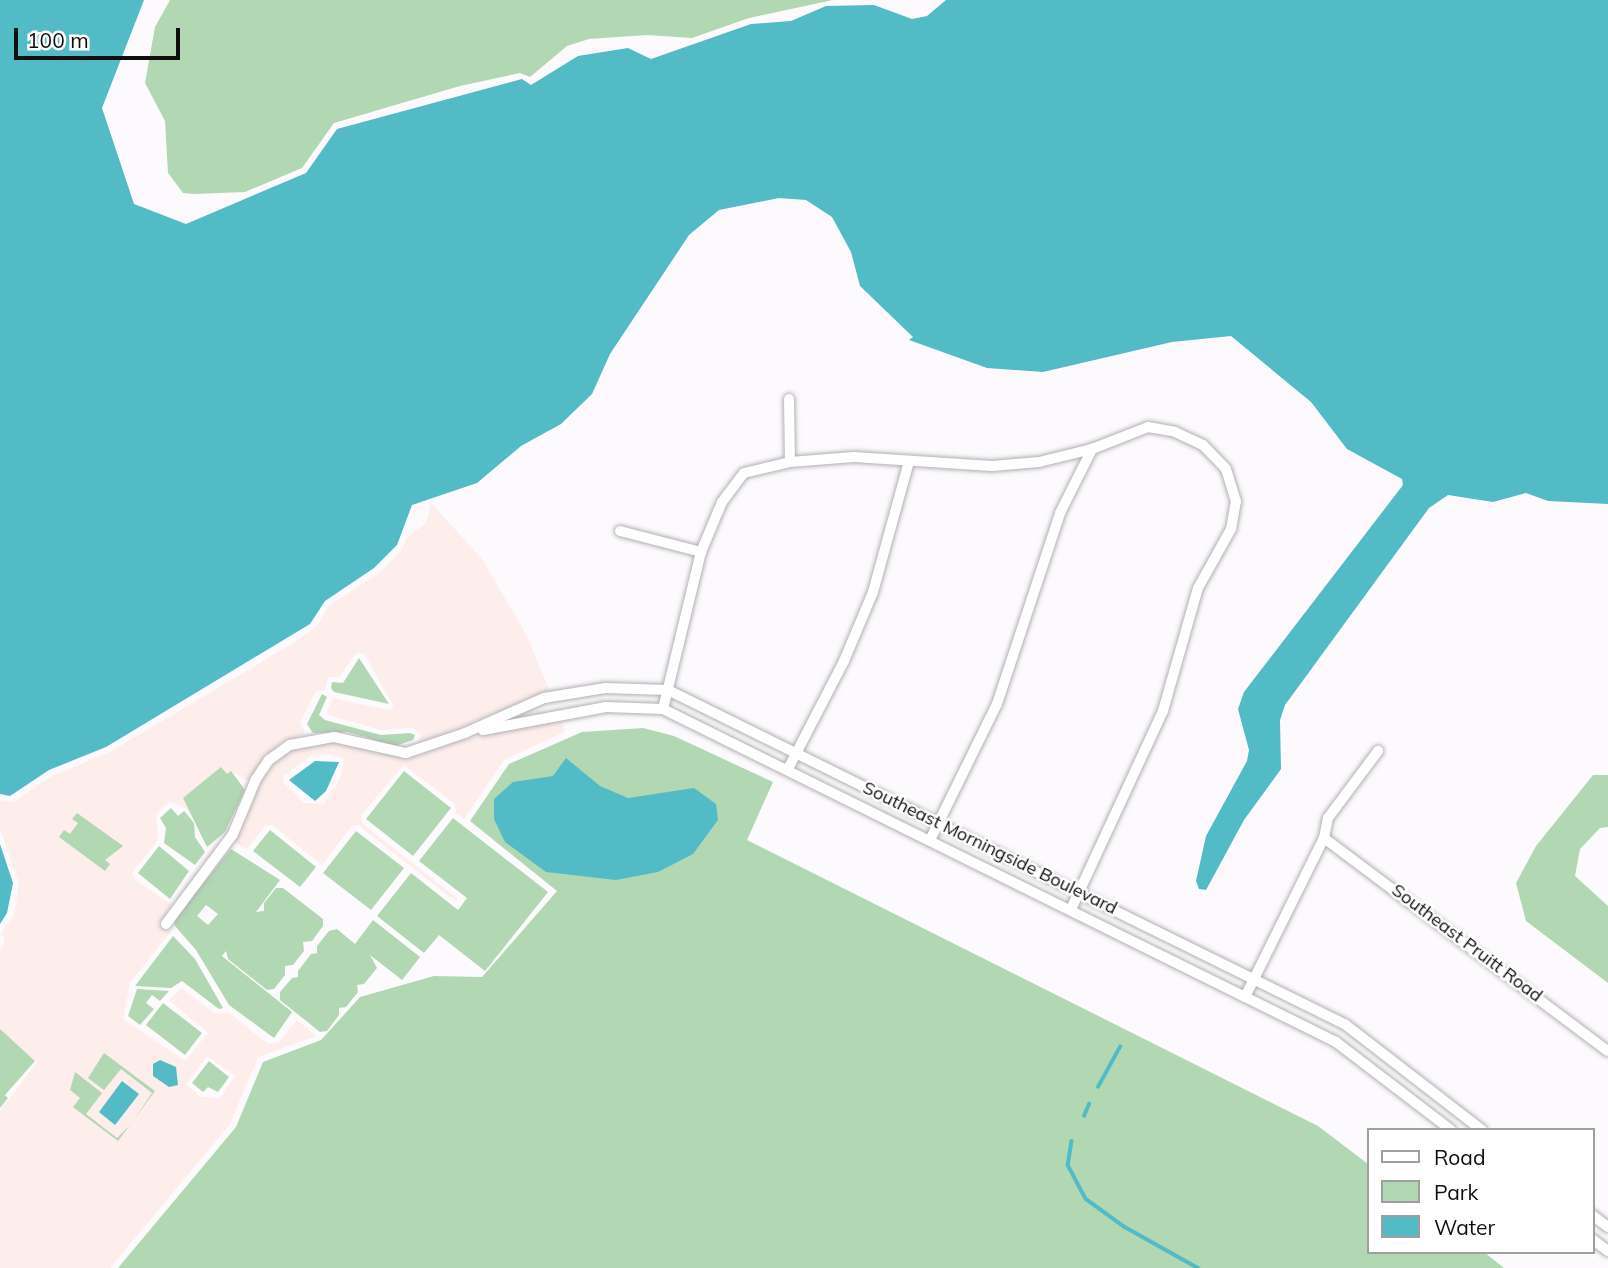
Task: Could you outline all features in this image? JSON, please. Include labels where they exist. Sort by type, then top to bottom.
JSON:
[{"type":"street","points":[[789,399],[790,462]]},
{"type":"street","points":[[663,709],[701,552],[733,484],[744,473],[790,462],[854,457],[1004,465],[1039,462],[1092,449],[1148,427],[1175,432],[1203,445],[1226,469],[1236,501],[1231,529],[1198,588],[1163,711],[1071,909]]},
{"type":"street","points":[[930,840],[997,704],[1060,513],[1092,449]]},
{"type":"street","points":[[788,769],[844,661],[873,592],[909,461]]},
{"type":"street","points":[[620,531],[701,552]]},
{"type":"street","name":"Southeast Morningside Boulevard","points":[[166,924],[233,834],[256,779],[269,760],[290,745],[334,737],[405,753],[465,733],[544,698],[606,688],[668,690],[1346,1025],[1479,1128]]},
{"type":"street","name":"Southeast Morningside Boulevard","points":[[465,733],[606,707],[663,709],[1336,1042],[1448,1128]]},
{"type":"street","points":[[1245,997],[1324,838],[1328,818],[1378,751]]},
{"type":"street","name":"Southeast Pruitt Road","points":[[1324,838],[1608,1052]]},
{"type":"street","points":[[1394,1086],[1406,1071]]},
{"type":"shaded area","points":[[431,503],[482,559],[526,634],[550,691],[419,743],[421,733],[411,728],[381,730],[326,714],[333,698],[388,710],[394,707],[365,655],[357,652],[339,677],[328,677],[325,690],[316,691],[300,722],[305,734],[286,740],[265,755],[248,781],[232,772],[191,810],[170,802],[156,813],[158,840],[132,873],[135,880],[171,904],[158,925],[171,931],[130,983],[123,1019],[185,1061],[208,1033],[169,1000],[181,988],[216,1014],[228,1012],[268,1044],[278,1043],[297,1020],[316,1036],[258,1057],[230,1124],[110,1268],[0,1268],[0,1111],[37,1062],[0,1030],[0,951],[5,941],[1,933],[14,915],[19,884],[0,828],[0,800],[14,802],[52,776],[110,752],[295,642],[316,627],[329,606],[379,573],[402,550],[407,538],[426,523]],"holes":[[[207,1056],[235,1076],[220,1098],[201,1097],[186,1085]]]},
{"type":"shaded area","points":[[563,720],[564,732],[504,760],[464,819],[456,813],[455,804],[404,765],[361,815],[363,824],[458,899],[456,902],[358,825],[351,827],[322,865],[272,825],[265,826],[247,849],[235,843],[261,783],[274,764],[293,750],[334,743],[408,759],[467,739]],"holes":[[[328,754],[344,759],[340,779],[324,804],[304,803],[284,783],[283,776],[312,755]]]},
{"type":"green space","points":[[170,0],[833,0],[749,18],[692,38],[647,35],[589,39],[567,46],[530,77],[520,73],[460,86],[334,123],[302,168],[245,192],[194,194],[183,193],[168,173],[165,121],[145,83],[155,27]]},
{"type":"green space","points":[[359,658],[389,704],[334,692],[331,688],[332,682],[343,683]]},
{"type":"green space","points":[[322,694],[327,697],[319,715],[325,720],[381,735],[410,733],[415,735],[413,740],[395,746],[348,732],[313,733],[307,724]]},
{"type":"green space","points":[[643,728],[674,736],[773,782],[747,840],[1318,1126],[1366,1162],[1366,1254],[1486,1254],[1504,1268],[118,1268],[236,1127],[263,1062],[321,1040],[360,997],[434,976],[482,977],[557,891],[470,821],[509,764],[582,732]]},
{"type":"green space","points":[[221,767],[227,774],[231,771],[245,790],[225,832],[207,847],[183,798]]},
{"type":"green space","points":[[404,771],[451,808],[413,856],[366,819]]},
{"type":"green space","points":[[1593,775],[1608,775],[1608,827],[1600,828],[1580,849],[1575,876],[1608,906],[1608,983],[1526,921],[1516,883],[1536,846]]},
{"type":"green space","points":[[171,808],[178,816],[184,811],[194,823],[195,837],[205,852],[195,865],[164,843],[166,828],[160,818]]},
{"type":"green space","points":[[77,813],[123,846],[105,860],[110,864],[105,871],[59,837],[64,830],[70,834],[78,823],[72,819]]},
{"type":"green space","points":[[453,818],[548,892],[485,971],[439,935],[424,953],[377,916],[411,873],[458,910],[467,898],[419,861]]},
{"type":"green space","points":[[270,830],[316,867],[300,887],[253,851]]},
{"type":"green space","points":[[356,831],[404,868],[371,910],[323,873]]},
{"type":"green space","points":[[159,846],[189,871],[170,899],[138,873]]},
{"type":"green space","points":[[231,849],[280,880],[256,912],[264,911],[264,903],[276,888],[283,888],[323,919],[323,926],[312,941],[303,942],[304,951],[293,965],[285,966],[285,975],[274,989],[267,990],[228,959],[226,951],[222,956],[292,1012],[274,1038],[229,1005],[196,950],[175,926],[174,920]],"holes":[[[206,905],[218,914],[208,925],[197,916]]]},
{"type":"green space","points":[[373,920],[420,957],[402,980],[370,955],[377,968],[364,984],[357,985],[358,992],[346,1007],[339,1008],[339,1015],[327,1031],[320,1032],[280,1000],[280,992],[292,978],[298,977],[298,971],[311,954],[317,953],[317,946],[329,931],[337,929],[355,944]]},
{"type":"green space","points":[[173,936],[195,959],[223,1008],[219,1009],[182,981],[171,988],[135,986]]},
{"type":"green space","points":[[137,989],[169,991],[160,1001],[152,995],[146,1003],[154,1009],[140,1025],[128,1016]]},
{"type":"green space","points":[[163,1003],[202,1033],[185,1055],[146,1025]]},
{"type":"green space","points":[[0,1029],[35,1061],[5,1095],[8,1098],[0,1108]]},
{"type":"green space","points":[[104,1053],[155,1091],[133,1121],[152,1093],[121,1069],[104,1090],[88,1078]]},
{"type":"green space","points":[[209,1061],[229,1077],[218,1092],[208,1087],[203,1092],[192,1083]]},
{"type":"green space","points":[[75,1072],[102,1093],[86,1114],[117,1138],[130,1125],[118,1141],[73,1107],[80,1098],[70,1090]]},
{"type":"water","points":[[0,0],[144,0],[102,108],[134,204],[186,224],[306,173],[337,129],[522,79],[531,85],[578,56],[628,48],[651,59],[751,24],[791,21],[826,6],[874,5],[912,19],[927,16],[946,0],[1608,0],[1608,504],[1548,501],[1526,493],[1493,502],[1448,495],[1429,508],[1285,705],[1280,720],[1281,769],[1244,820],[1206,890],[1199,889],[1196,881],[1206,836],[1247,761],[1249,750],[1238,709],[1244,692],[1403,485],[1402,479],[1347,449],[1311,402],[1231,336],[1172,342],[1043,372],[987,368],[909,340],[913,337],[860,286],[851,252],[832,217],[806,200],[779,198],[719,210],[689,235],[610,354],[592,394],[561,424],[521,446],[477,483],[412,505],[397,545],[374,568],[325,601],[310,624],[106,747],[49,770],[10,796],[0,794]]},
{"type":"water","points":[[566,758],[600,786],[628,798],[694,788],[716,804],[718,820],[693,854],[658,872],[616,880],[546,872],[505,842],[494,819],[494,799],[513,782],[553,776]]},
{"type":"water","points":[[315,761],[339,762],[326,791],[315,801],[289,780]]},
{"type":"water","points":[[0,844],[13,883],[7,913],[0,924]]},
{"type":"water","points":[[160,1060],[176,1067],[178,1085],[169,1087],[153,1076],[153,1064]]},
{"type":"water","points":[[122,1081],[139,1094],[115,1125],[99,1112]]},
{"type":"waterway","points":[[1098,1087],[1120,1047]]},
{"type":"waterway","points":[[1084,1116],[1089,1104]]},
{"type":"waterway","points":[[1072,1141],[1068,1165],[1086,1199],[1125,1227],[1198,1268]]}]
